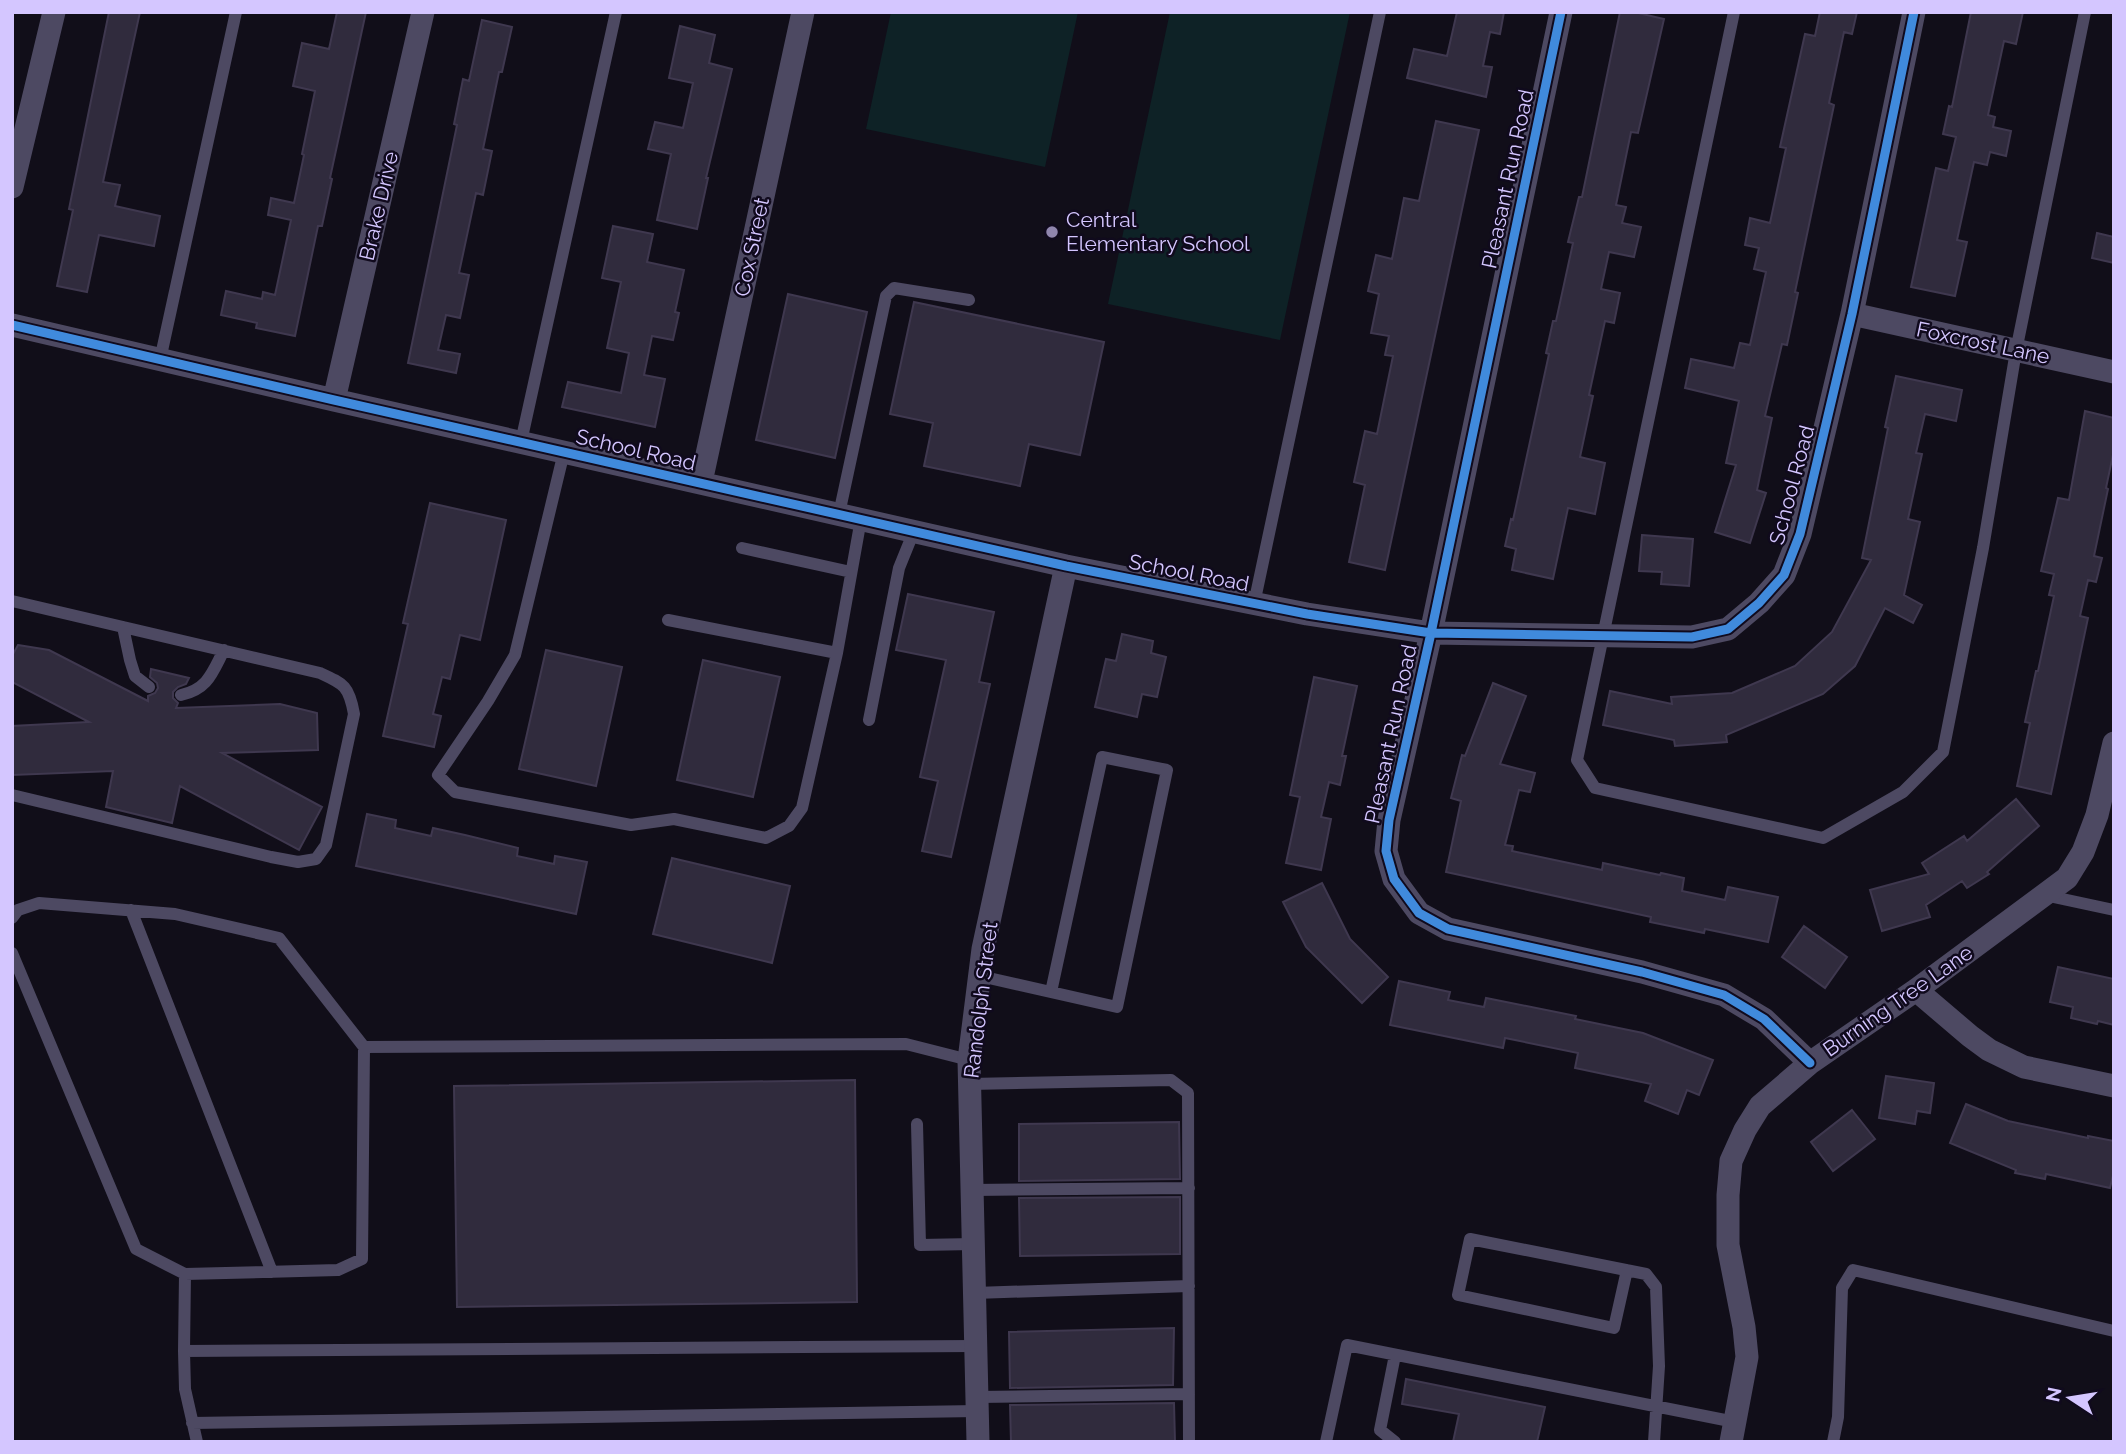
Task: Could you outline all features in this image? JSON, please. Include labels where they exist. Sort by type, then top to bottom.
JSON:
[{"type":"street","points":[[12,187],[54,12]]},
{"type":"street","name":"Brake Drive","points":[[334,400],[424,12]]},
{"type":"street","name":"Cox Street","points":[[701,482],[803,12]]},
{"type":"street","name":"Pleasant Run Road","points":[[1561,12],[1431,633],[1389,820],[1386,851],[1394,879],[1419,913],[1448,929],[1642,972],[1724,995],[1764,1019],[1810,1063]]},
{"type":"street","name":"School Road","points":[[12,325],[1066,566],[1307,614],[1431,633],[1692,637],[1728,629],[1759,603],[1784,575],[1800,534],[1852,314],[1914,12]]},
{"type":"street","name":"Foxcrost Lane","points":[[1852,314],[2114,372]]},
{"type":"street","name":"Randolph Street","points":[[978,1442],[969,1059],[983,949],[1066,566]]},
{"type":"street","name":"Burning Tree Lane","points":[[1733,1432],[1747,1357],[1728,1245],[1728,1195],[1731,1161],[1745,1130],[1760,1106],[1810,1063],[1916,990],[2067,878],[2083,852],[2097,815],[2114,743]]},
{"type":"street","points":[[1916,990],[1970,1036],[1990,1050],[2024,1067],[2114,1086]]},
{"type":"lane","points":[[160,360],[236,12]]},
{"type":"lane","points":[[521,442],[616,12]]},
{"type":"lane","points":[[1254,604],[1380,12]]},
{"type":"lane","points":[[1734,12],[1577,760],[1595,788],[1823,838],[1903,792],[1943,752],[1983,548],[2016,351],[2085,12]]},
{"type":"lane","points":[[564,452],[515,655],[488,701],[438,775],[455,792],[631,825],[674,819],[766,838],[789,826],[802,808],[851,572],[850,516],[886,296],[894,288],[969,300]]},
{"type":"lane","points":[[869,720],[899,568],[914,531]]},
{"type":"lane","points":[[742,548],[851,572]]},
{"type":"lane","points":[[12,601],[320,673],[340,683],[351,696],[354,714],[326,845],[316,859],[298,862],[271,858],[12,795]]},
{"type":"lane","points":[[668,620],[836,653]]},
{"type":"lane","points":[[123,627],[135,676],[149,688]]},
{"type":"lane","points":[[181,695],[196,692],[207,682],[224,650]]},
{"type":"lane","points":[[980,976],[1117,1007],[1167,771],[1102,757],[1051,992]]},
{"type":"lane","points":[[2044,895],[2114,910]]},
{"type":"lane","points":[[12,918],[18,910],[39,903],[175,914],[279,938],[364,1047],[362,1259],[338,1270],[186,1274],[136,1249],[12,953]]},
{"type":"lane","points":[[131,910],[272,1272]]},
{"type":"lane","points":[[364,1047],[906,1044],[969,1059]]},
{"type":"lane","points":[[970,1084],[1171,1080],[1188,1093],[1189,1442]]},
{"type":"lane","points":[[917,1124],[920,1245],[974,1244]]},
{"type":"lane","points":[[972,1190],[1189,1188]]},
{"type":"lane","points":[[1627,1270],[1614,1328],[1458,1295],[1469,1239],[1627,1270],[1646,1274],[1656,1287],[1659,1366],[1654,1442]]},
{"type":"lane","points":[[1833,1442],[1838,1417],[1842,1288],[1853,1270],[2114,1331]]},
{"type":"lane","points":[[186,1274],[185,1389],[197,1442]]},
{"type":"lane","points":[[975,1293],[1189,1286]]},
{"type":"lane","points":[[1326,1442],[1347,1345],[1656,1406],[1733,1432]]},
{"type":"lane","points":[[184,1351],[976,1346]]},
{"type":"lane","points":[[1395,1355],[1380,1430],[1395,1442]]},
{"type":"lane","points":[[192,1423],[977,1404],[1189,1394]]},
{"type":"green space","points":[[891,12],[1078,12],[1045,167],[866,129]]},
{"type":"green space","points":[[1170,12],[1350,12],[1280,340],[1108,304]]},
{"type":"building","points":[[109,12],[140,12],[103,182],[120,185],[115,206],[160,216],[154,246],[99,235],[87,292],[57,286],[73,210],[69,209]]},
{"type":"building","points":[[337,12],[366,12],[322,226],[318,226],[295,336],[256,328],[257,323],[221,315],[226,291],[262,299],[263,292],[275,295],[291,220],[268,215],[271,198],[294,203],[315,91],[293,86],[302,43],[329,49]]},
{"type":"building","points":[[1457,12],[1504,12],[1500,34],[1490,32],[1483,66],[1492,67],[1486,97],[1407,78],[1414,49],[1447,56]]},
{"type":"building","points":[[1620,12],[1634,12],[1664,19],[1638,133],[1631,132],[1616,205],[1626,207],[1622,223],[1641,227],[1634,257],[1609,252],[1601,289],[1620,293],[1614,323],[1605,321],[1589,395],[1593,396],[1580,457],[1605,463],[1595,514],[1568,508],[1553,579],[1512,570],[1516,549],[1505,546],[1549,354],[1546,353],[1553,321],[1556,321],[1573,243],[1568,242],[1579,197],[1582,197]]},
{"type":"building","points":[[1820,12],[1857,12],[1852,34],[1844,32],[1829,103],[1834,105],[1795,292],[1798,293],[1787,345],[1782,344],[1765,416],[1772,418],[1757,490],[1766,493],[1750,543],[1715,532],[1736,465],[1726,463],[1739,401],[1685,388],[1691,359],[1734,368],[1740,343],[1750,345],[1766,272],[1754,269],[1759,248],[1745,245],[1750,218],[1770,223],[1786,148],[1780,147],[1805,34],[1815,36]]},
{"type":"building","points":[[1971,12],[2023,12],[2016,44],[2004,41],[1988,115],[1995,117],[1993,127],[2011,131],[2006,156],[1990,152],[1987,165],[1974,162],[1957,240],[1967,242],[1955,296],[1911,287],[1936,168],[1948,171],[1956,137],[1943,134],[1949,106],[1952,107]]},
{"type":"building","points":[[482,20],[512,27],[502,72],[499,72],[483,149],[492,151],[483,195],[476,193],[459,273],[469,275],[460,318],[446,315],[438,350],[460,354],[456,373],[408,363],[457,125],[454,124],[463,79],[469,81]]},
{"type":"building","points":[[680,26],[715,35],[709,63],[732,69],[706,178],[697,229],[657,220],[671,154],[648,149],[655,122],[683,128],[693,83],[669,78]]},
{"type":"building","points":[[1436,121],[1479,130],[1385,570],[1349,562],[1365,485],[1354,482],[1365,431],[1377,434],[1393,356],[1385,355],[1389,336],[1371,333],[1379,294],[1368,291],[1376,255],[1392,259],[1404,198],[1419,201]]},
{"type":"building","points":[[613,226],[653,234],[647,262],[684,270],[675,312],[679,313],[673,340],[652,336],[644,375],[665,379],[655,427],[562,407],[568,382],[621,393],[629,353],[607,348],[621,282],[602,278]]},
{"type":"building","points":[[2097,233],[2114,237],[2114,263],[2092,258]]},
{"type":"building","points":[[788,294],[867,312],[835,458],[756,440]]},
{"type":"building","points":[[914,302],[1104,342],[1080,455],[1029,444],[1020,486],[924,466],[933,423],[890,414]]},
{"type":"building","points":[[1896,376],[1962,390],[1956,421],[1925,414],[1916,453],[1922,454],[1908,519],[1920,522],[1904,595],[1922,605],[1913,623],[1885,608],[1855,666],[1823,694],[1726,735],[1727,742],[1675,746],[1674,740],[1603,725],[1610,691],[1672,704],[1671,697],[1732,693],[1795,666],[1832,632],[1871,560],[1862,558]]},
{"type":"building","points":[[2085,411],[2114,418],[2114,450],[2094,556],[2102,558],[2096,582],[2088,580],[2080,616],[2088,618],[2051,794],[2017,786],[2030,723],[2025,722],[2054,596],[2049,595],[2054,574],[2041,571],[2058,498],[2069,500]]},
{"type":"building","points":[[430,503],[506,520],[480,640],[460,635],[450,679],[442,677],[433,714],[441,716],[434,747],[383,736],[408,624],[403,623]]},
{"type":"building","points":[[1642,535],[1693,539],[1689,586],[1661,584],[1662,572],[1639,571]]},
{"type":"building","points":[[908,594],[994,612],[979,682],[990,684],[951,857],[922,851],[938,781],[920,777],[946,660],[896,650]]},
{"type":"building","points":[[1122,634],[1153,641],[1151,653],[1166,657],[1157,697],[1142,694],[1137,717],[1095,707],[1106,659],[1116,661]]},
{"type":"building","points":[[18,645],[49,650],[148,701],[148,696],[158,688],[157,683],[150,677],[151,669],[189,678],[186,684],[173,692],[173,698],[178,703],[176,708],[280,704],[317,713],[318,750],[222,753],[322,807],[299,850],[180,786],[172,823],[106,807],[113,771],[12,775],[12,726],[89,722],[12,682],[12,656]]},
{"type":"building","points":[[546,650],[622,667],[596,786],[519,769]]},
{"type":"building","points":[[703,660],[780,677],[753,797],[677,780]]},
{"type":"building","points":[[1314,677],[1357,686],[1342,756],[1346,756],[1340,785],[1329,782],[1321,817],[1331,819],[1321,870],[1286,863],[1300,797],[1290,795]]},
{"type":"building","points":[[1493,683],[1526,696],[1500,764],[1535,773],[1530,792],[1519,790],[1505,845],[1513,846],[1512,851],[1602,870],[1603,863],[1684,878],[1682,891],[1725,900],[1728,887],[1778,897],[1768,942],[1705,929],[1704,933],[1650,922],[1651,917],[1446,872],[1461,801],[1451,798],[1462,755],[1465,756]]},
{"type":"building","points":[[2016,799],[2039,826],[1987,872],[1989,874],[1967,888],[1962,881],[1926,905],[1930,917],[1882,931],[1870,890],[1929,874],[1922,863],[1964,836],[1967,841]]},
{"type":"building","points":[[367,814],[396,820],[395,828],[431,836],[433,828],[518,848],[517,856],[554,864],[555,856],[587,862],[576,914],[356,866]]},
{"type":"building","points":[[672,858],[790,886],[772,963],[653,934]]},
{"type":"building","points":[[1322,883],[1350,939],[1388,977],[1362,1003],[1306,947],[1283,902]]},
{"type":"building","points":[[1804,926],[1847,957],[1825,988],[1782,957]]},
{"type":"building","points":[[2058,967],[2114,979],[2114,1025],[2071,1018],[2073,1007],[2050,1002]]},
{"type":"building","points":[[1399,981],[1450,992],[1448,1000],[1484,1007],[1486,998],[1576,1016],[1575,1019],[1643,1033],[1713,1060],[1699,1095],[1687,1090],[1678,1114],[1645,1101],[1651,1084],[1575,1068],[1578,1053],[1505,1038],[1503,1048],[1390,1025]]},
{"type":"building","points":[[1886,1076],[1934,1083],[1930,1113],[1917,1111],[1915,1124],[1879,1118]]},
{"type":"building","points":[[855,1080],[857,1302],[457,1307],[454,1086]]},
{"type":"building","points":[[1966,1104],[2008,1121],[2114,1141],[2114,1171],[2110,1188],[2046,1174],[2045,1179],[2015,1173],[2016,1170],[1950,1143]]},
{"type":"building","points":[[1852,1110],[1875,1139],[1833,1171],[1811,1142]]},
{"type":"building","points":[[1179,1122],[1180,1179],[1019,1181],[1019,1124]]},
{"type":"building","points":[[1180,1197],[1180,1254],[1020,1256],[1019,1198]]},
{"type":"building","points":[[1174,1328],[1173,1385],[1010,1388],[1009,1332]]},
{"type":"building","points":[[1406,1379],[1545,1407],[1537,1442],[1453,1442],[1459,1414],[1402,1404]]},
{"type":"building","points":[[1174,1403],[1175,1442],[1011,1442],[1010,1405]]},
{"type":"cycle path","points":[[1561,12],[1431,633],[1389,820],[1386,851],[1394,879],[1419,913],[1448,929],[1642,972],[1724,995],[1764,1019],[1810,1063]]},
{"type":"cycle path","points":[[12,325],[1066,566],[1307,614],[1431,633],[1692,637],[1728,629],[1759,603],[1784,575],[1800,534],[1852,314],[1914,12]]},
{"type":"place","name":"Central Elementary School","points":[[1052,232]]}]
